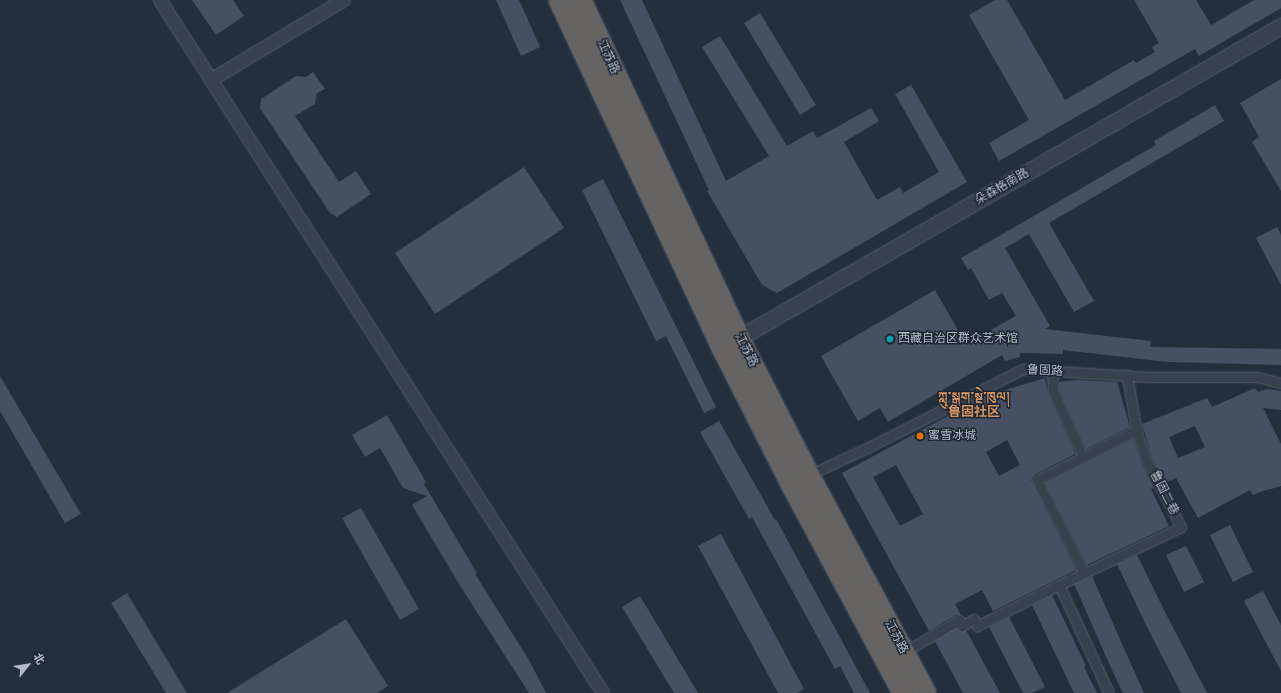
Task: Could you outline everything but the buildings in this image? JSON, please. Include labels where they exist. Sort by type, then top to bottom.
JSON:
[{"type":"highway","name":"江苏路","points":[[559,0],[731,343],[809,475],[926,693]]},
{"type":"highway","name":"江苏路","points":[[581,0],[791,484],[903,693]]},
{"type":"street","points":[[160,0],[603,693]]},
{"type":"street","points":[[212,80],[344,0]]},
{"type":"street","name":"朵森格南路","points":[[731,343],[1281,26]]},
{"type":"street","name":"鲁固路","points":[[809,475],[867,448],[1023,369],[1127,375],[1257,377],[1281,383]]},
{"type":"street","points":[[1052,371],[1053,391],[1083,457]]},
{"type":"street","name":"鲁固二巷","points":[[904,652],[958,620],[962,626],[974,619],[977,626],[1059,585],[1083,569],[1181,527],[1146,459],[1137,430],[1127,375]]},
{"type":"street","points":[[1083,569],[1037,480],[1137,430]]},
{"type":"street","points":[[1059,585],[1109,693]]},
{"type":"place","name":"西藏自治区群众艺术馆","points":[[890,339]]},
{"type":"place","name":"蜜雪冰城","points":[[920,436]]},
{"type":"district","name":"ཀླུ་སྒུག་སྡེ་ཁུལ། 鲁固社区","points":[[974,406]]}]
